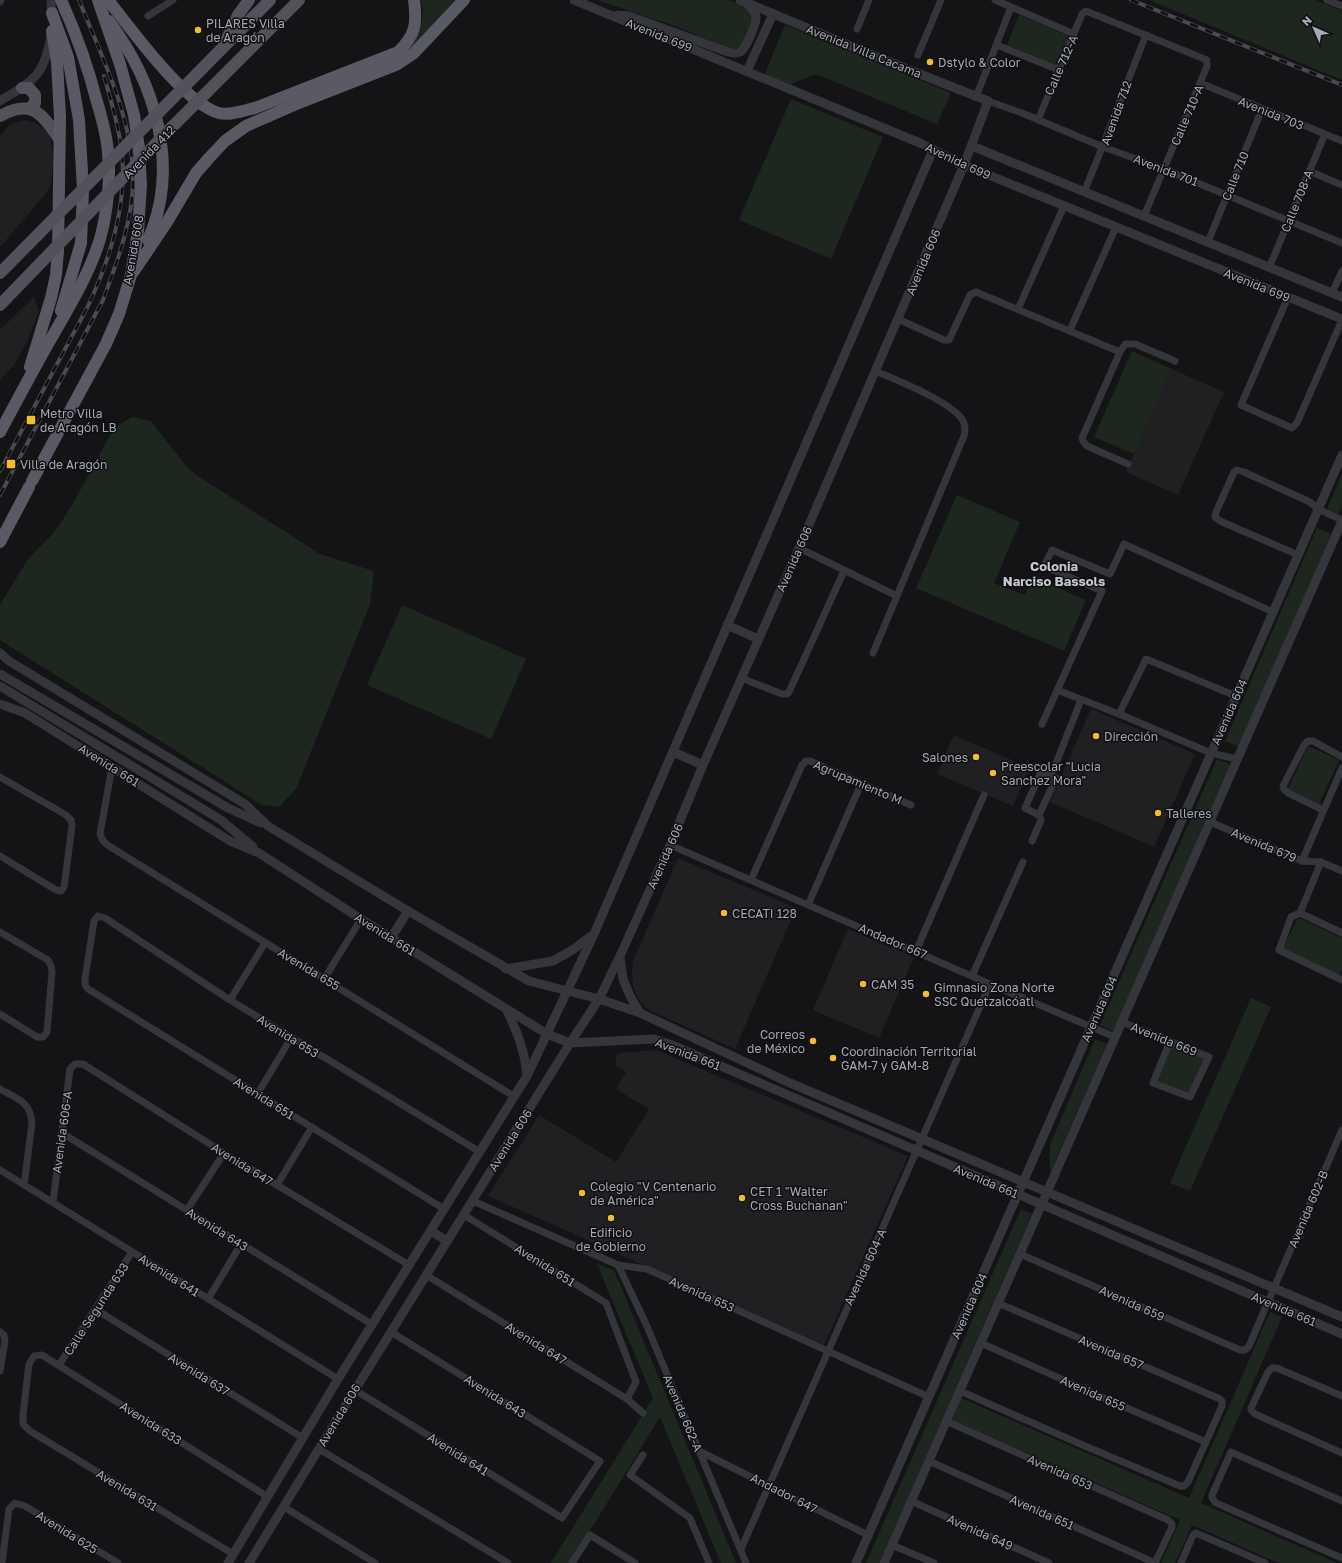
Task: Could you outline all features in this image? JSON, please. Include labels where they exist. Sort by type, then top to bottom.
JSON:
[{"type":"highway","points":[[0,432],[52,336],[74,300],[89,269],[100,239],[105,208],[108,177],[108,153],[105,130],[90,77],[71,23],[61,0]]},
{"type":"highway","points":[[102,4],[148,50],[180,86],[209,110],[221,114],[234,113],[255,108],[398,52],[407,44],[414,32],[416,19],[414,0]]},
{"type":"highway","points":[[131,275],[168,222],[196,173],[225,141],[246,126],[294,105],[396,65],[414,53],[464,0]]},
{"type":"highway","points":[[102,4],[137,65],[151,97],[159,128],[162,151],[162,180],[158,209],[153,230],[131,275]]},
{"type":"highway","name":"Avenida 608","points":[[0,542],[106,344],[119,314],[131,275],[138,231],[141,185],[139,148],[134,115],[102,4]]},
{"type":"highway","points":[[52,13],[69,64],[79,120],[83,189],[81,243],[65,300],[52,336]]},
{"type":"highway","points":[[23,389],[51,298],[56,275],[58,251],[60,117],[57,62],[52,31]]},
{"type":"main road","points":[[224,45],[238,15],[249,0]]},
{"type":"main road","name":"Avenida 412","points":[[0,273],[270,0]]},
{"type":"main road","name":"Avenida 412","points":[[0,305],[172,127],[299,0]]},
{"type":"main road","points":[[0,116],[17,110],[30,108],[35,103],[35,95],[29,88],[22,88]]},
{"type":"main road","points":[[30,108],[47,120],[59,139]]},
{"type":"street","points":[[0,101],[22,88],[41,70],[47,55],[52,31],[51,0]]},
{"type":"street","points":[[148,16],[173,0]]},
{"type":"street","name":"Avenida 699","points":[[574,0],[748,71],[933,150],[964,165],[1342,319]]},
{"type":"street","points":[[858,29],[869,0]]},
{"type":"street","points":[[918,55],[941,0]]},
{"type":"street","points":[[995,0],[1074,34]]},
{"type":"street","points":[[1327,0],[1342,6]]},
{"type":"street","points":[[605,13],[629,16],[728,52],[737,53],[746,46],[756,20],[754,12],[749,5],[741,1]]},
{"type":"street","name":"Avenida Villa Cacama","points":[[741,1],[988,101]]},
{"type":"street","points":[[976,97],[1011,7]]},
{"type":"street","name":"Calle 712-A","points":[[1038,120],[1082,14],[1086,10],[1146,35]]},
{"type":"street","points":[[748,71],[773,14]]},
{"type":"street","name":"Calle 710-A","points":[[1144,216],[1207,66],[1207,60],[1146,35]]},
{"type":"street","name":"Avenida 712","points":[[1084,192],[1146,35]]},
{"type":"street","points":[[997,44],[1059,70]]},
{"type":"street","name":"Avenida 703","points":[[1200,83],[1342,141]]},
{"type":"street","name":"Avenida 701","points":[[988,101],[1103,147],[1164,169],[1342,243]]},
{"type":"street","name":"Avenida 606","points":[[249,1563],[472,1200],[599,999],[670,845],[703,764],[898,320],[972,146],[988,101]]},
{"type":"street","name":"Calle 710","points":[[1208,242],[1262,109]]},
{"type":"street","name":"Calle 708-A","points":[[1269,268],[1325,134]]},
{"type":"street","name":"Avenida 699","points":[[972,146],[1342,297]]},
{"type":"street","name":"Avenida 606","points":[[228,1563],[338,1380],[527,1076],[594,934],[933,150]]},
{"type":"street","points":[[1309,171],[1342,185]]},
{"type":"street","points":[[1018,309],[1064,206]]},
{"type":"street","points":[[1070,330],[1116,227]]},
{"type":"street","points":[[1332,293],[1342,271]]},
{"type":"street","points":[[898,320],[947,341],[951,338],[970,295],[974,292],[978,292],[1120,352]]},
{"type":"street","points":[[1288,297],[1241,405],[1292,428],[1297,423],[1342,319]]},
{"type":"street","points":[[1128,464],[1087,446],[1082,438],[1120,352],[1125,344],[1135,344],[1175,361]]},
{"type":"street","points":[[873,653],[964,436],[966,428],[963,420],[953,411],[922,391],[875,371]]},
{"type":"street","name":"Avenida 604","points":[[856,1563],[1342,455]]},
{"type":"street","points":[[884,1563],[1342,520],[1318,509],[1310,502],[1237,470],[1232,475],[1215,517],[1220,521],[1298,555]]},
{"type":"street","points":[[1042,724],[1102,591],[1046,567],[1045,564],[1052,550],[1110,574],[1124,544],[1273,612]]},
{"type":"street","points":[[799,548],[897,596]]},
{"type":"street","points":[[741,678],[782,694],[787,694],[789,692],[844,571]]},
{"type":"street","points":[[727,625],[758,639]]},
{"type":"street","name":"Avenida 661","points":[[0,653],[5,661],[244,804],[268,826],[408,911],[529,981],[599,999],[640,1013],[790,1083],[1048,1191],[1342,1317]]},
{"type":"street","points":[[1119,714],[1146,659],[1236,696]]},
{"type":"street","points":[[0,674],[228,808],[268,826]]},
{"type":"street","points":[[0,686],[221,820],[259,853]]},
{"type":"street","points":[[1058,690],[1211,753],[1237,759]]},
{"type":"street","points":[[1051,776],[1081,700]]},
{"type":"street","name":"Avenida 661","points":[[1,705],[14,708],[24,713],[230,841],[259,853],[361,919],[547,1034],[570,1044],[654,1039],[672,1045],[1342,1334]]},
{"type":"street","points":[[1323,810],[1288,793],[1284,789],[1284,786],[1304,745],[1308,741],[1313,741],[1342,757]]},
{"type":"street","points":[[673,752],[703,764]]},
{"type":"street","name":"Agrupamiento M","points":[[751,880],[802,765],[806,762],[810,761],[911,805]]},
{"type":"street","name":"Avenida 655","points":[[112,767],[100,834],[102,841],[515,1096]]},
{"type":"street","points":[[1302,861],[1342,768]]},
{"type":"street","points":[[1032,841],[1042,820],[1040,815],[1056,778],[1041,772],[1025,808],[1040,815]]},
{"type":"street","points":[[0,777],[66,815],[71,820],[72,826],[64,887],[61,891],[56,890],[0,856]]},
{"type":"street","points":[[808,905],[861,784]]},
{"type":"street","points":[[916,951],[984,795]]},
{"type":"street","name":"Avenida 679","points":[[1210,822],[1302,861],[1321,862],[1342,871]]},
{"type":"street","name":"Andador 667","points":[[670,845],[1115,1037]]},
{"type":"street","points":[[972,976],[1023,862]]},
{"type":"street","points":[[1321,862],[1300,913],[1291,917],[1279,950],[1342,980]]},
{"type":"street","points":[[392,938],[408,911]]},
{"type":"street","points":[[1300,913],[1342,933]]},
{"type":"street","name":"Avenida 651","points":[[98,916],[94,921],[85,985],[88,989],[444,1209]]},
{"type":"street","name":"Avenida 653","points":[[98,916],[105,918],[291,1038],[480,1152]]},
{"type":"street","points":[[324,978],[361,919]]},
{"type":"street","points":[[0,932],[48,960],[51,966],[47,1032],[43,1037],[37,1037],[0,1014]]},
{"type":"street","points":[[506,969],[553,961],[574,949],[594,934]]},
{"type":"street","points":[[230,1000],[265,943]]},
{"type":"street","points":[[620,956],[623,979],[630,996],[640,1013]]},
{"type":"street","name":"Avenida 604-A","points":[[741,1549],[990,984]]},
{"type":"street","points":[[505,1007],[522,1044],[527,1076]]},
{"type":"street","name":"Avenida 669","points":[[1122,1022],[1131,1027],[1170,1041],[1209,1057],[1190,1097],[1153,1083],[1170,1041]]},
{"type":"street","points":[[258,1093],[291,1038]]},
{"type":"street","name":"Avenida 606-A","points":[[53,1202],[70,1069],[75,1064]]},
{"type":"street","name":"Avenida 647","points":[[75,1064],[82,1064],[224,1153],[409,1265]]},
{"type":"street","points":[[0,1089],[27,1105],[31,1114],[32,1122],[24,1185]]},
{"type":"street","points":[[880,1134],[885,1123]]},
{"type":"street","points":[[277,1185],[312,1127]]},
{"type":"street","name":"Avenida 602-B","points":[[1245,1350],[1249,1346],[1273,1287],[1342,1130]]},
{"type":"street","name":"Avenida 643","points":[[62,1133],[373,1325]]},
{"type":"street","points":[[187,1210],[224,1153]]},
{"type":"street","name":"Avenida 641","points":[[0,1170],[338,1380]]},
{"type":"street","name":"Avenida 653","points":[[472,1200],[618,1265],[646,1269],[929,1397]]},
{"type":"street","name":"Avenida 651","points":[[464,1215],[606,1303],[636,1382],[627,1399]]},
{"type":"street","points":[[431,1231],[447,1241]]},
{"type":"street","points":[[208,1299],[241,1244]]},
{"type":"street","name":"Calle Segunda 633","points":[[59,1366],[132,1252]]},
{"type":"street","name":"Avenida 659","points":[[1020,1254],[1240,1350],[1245,1350]]},
{"type":"street","name":"Avenida 662-A","points":[[618,1265],[646,1324],[746,1563]]},
{"type":"street","name":"Avenida 647","points":[[426,1275],[627,1399],[643,1413]]},
{"type":"street","name":"Avenida 657","points":[[998,1303],[1218,1398],[1222,1401],[1222,1406],[1206,1442]]},
{"type":"street","name":"Avenida 637","points":[[95,1309],[303,1438]]},
{"type":"street","name":"Avenida 643","points":[[391,1332],[600,1461],[562,1518]]},
{"type":"street","points":[[0,1371],[5,1341],[2,1334]]},
{"type":"street","name":"Avenida 655","points":[[981,1343],[1206,1442]]},
{"type":"street","name":"Avenida 633","points":[[23,1424],[29,1364],[34,1356],[42,1355],[268,1496]]},
{"type":"street","points":[[1342,1396],[1277,1368],[1272,1368],[1268,1372],[1251,1410],[1255,1414],[1342,1453]]},
{"type":"street","name":"Avenida 641","points":[[355,1390],[562,1518]]},
{"type":"street","points":[[960,1391],[1180,1486],[1184,1486],[1188,1482],[1206,1442]]},
{"type":"street","name":"Avenida 653","points":[[946,1421],[1168,1520],[1172,1524],[1171,1530],[1155,1563]]},
{"type":"street","name":"Avenida 631","points":[[23,1424],[30,1430],[233,1554]]},
{"type":"street","points":[[319,1448],[508,1563]]},
{"type":"street","name":"Andador 647","points":[[699,1451],[868,1535]]},
{"type":"street","points":[[1342,1501],[1231,1452],[1212,1492],[1212,1498],[1216,1503],[1342,1558]]},
{"type":"street","points":[[643,1455],[630,1476],[690,1518],[709,1563]]},
{"type":"street","name":"Avenida 651","points":[[929,1462],[1155,1563]]},
{"type":"street","name":"Avenida 649","points":[[911,1501],[1049,1563]]},
{"type":"street","name":"Avenida 625","points":[[2,1563],[9,1509],[15,1503],[25,1506],[118,1563]]},
{"type":"street","points":[[284,1507],[375,1563]]},
{"type":"street","points":[[1181,1563],[1194,1534],[1198,1534],[1265,1563]]},
{"type":"street","points":[[572,1563],[590,1535],[635,1563]]},
{"type":"street","points":[[892,1545],[934,1563]]},
{"type":"shaded area","points":[[421,0],[457,0],[420,41],[402,55],[416,36],[419,29],[423,15]]},
{"type":"shaded area","points":[[597,0],[728,0],[750,8],[754,14],[749,33],[739,48],[730,49],[678,27]]},
{"type":"shaded area","points":[[1149,0],[1316,0],[1342,11],[1342,80]]},
{"type":"shaded area","points":[[1019,15],[1071,37],[1059,67],[1007,45]]},
{"type":"shaded area","points":[[785,25],[951,93],[937,124],[816,74],[788,85],[764,76]]},
{"type":"shaded area","points":[[791,99],[883,137],[831,259],[739,220]]},
{"type":"shaded area","points":[[24,120],[33,122],[44,129],[50,137],[54,162],[50,186],[46,193],[0,247],[0,136],[10,124]]},
{"type":"shaded area","points":[[34,297],[39,311],[27,342],[14,365],[0,380],[0,330]]},
{"type":"shaded area","points":[[1132,351],[1172,369],[1134,454],[1094,437]]},
{"type":"shaded area","points":[[1172,369],[1224,392],[1178,495],[1126,472]]},
{"type":"shaded area","points":[[132,417],[151,421],[186,466],[198,476],[320,554],[374,571],[370,604],[296,789],[279,807],[262,805],[0,639],[0,605],[28,559],[56,530],[71,507],[113,430]]},
{"type":"shaded area","points":[[1342,474],[1342,506],[1338,514],[1327,509]]},
{"type":"shaded area","points":[[957,495],[1020,522],[994,583],[1025,595],[1033,577],[1086,600],[1064,651],[916,588]]},
{"type":"shaded area","points":[[1317,528],[1331,534],[1239,747],[1225,741]]},
{"type":"shaded area","points":[[402,605],[526,659],[491,739],[367,685]]},
{"type":"shaded area","points":[[1091,709],[1195,754],[1154,847],[1050,802]]},
{"type":"shaded area","points":[[954,735],[1030,768],[1013,806],[937,774]]},
{"type":"shaded area","points":[[1308,746],[1339,760],[1319,804],[1288,789]]},
{"type":"shaded area","points":[[1217,759],[1230,764],[1113,1031],[1100,1025]]},
{"type":"shaded area","points":[[678,858],[796,908],[735,1049],[649,1010],[642,1004],[636,994],[633,984],[633,961]]},
{"type":"shaded area","points":[[1298,918],[1342,938],[1342,970],[1339,976],[1282,950]]},
{"type":"shaded area","name":"CAM 35","points":[[848,929],[914,957],[879,1038],[813,1010]]},
{"type":"shaded area","points":[[1251,998],[1271,1007],[1190,1191],[1170,1183]]},
{"type":"shaded area","points":[[1095,1039],[1107,1044],[1050,1173],[1050,1145]]},
{"type":"shaded area","points":[[1172,1044],[1206,1059],[1189,1095],[1156,1080]]},
{"type":"shaded area","name":"CET 1 \"Walter Cross Buchanan\"","points":[[656,1050],[908,1156],[824,1345],[488,1196],[539,1115],[616,1162],[649,1109],[616,1089],[626,1072],[616,1066],[616,1056],[618,1053]]},
{"type":"shaded area","points":[[1021,1209],[1032,1214],[879,1563],[866,1563]]},
{"type":"shaded area","points":[[597,1264],[614,1270],[736,1563],[721,1563],[660,1417],[570,1563],[551,1563],[653,1398]]},
{"type":"shaded area","points":[[1270,1312],[1282,1317],[1201,1503],[1337,1563],[1278,1563],[1192,1525],[1175,1563],[1161,1563],[1180,1520],[952,1420],[961,1398],[1189,1498]]},
{"type":"railway","points":[[0,495],[103,300],[124,238],[131,206],[133,174],[127,129],[114,85],[79,0]]},
{"type":"railway","points":[[1131,0],[1342,85]]},
{"type":"railway","points":[[0,471],[87,308],[110,252],[119,213],[123,173],[121,143],[104,76]]},
{"type":"place","name":"PILARES Villa de Aragón","points":[[198,30]]},
{"type":"place","name":"Dstylo & Color","points":[[930,62]]},
{"type":"place","name":"Metro Villa de Aragón LB","points":[[31,420]]},
{"type":"place","name":"Villa de Aragón","points":[[11,464]]},
{"type":"place","name":"Dirección","points":[[1096,736]]},
{"type":"place","name":"Salones","points":[[976,757]]},
{"type":"place","name":"Preescolar \"Lucia Sanchez Mora\"","points":[[993,773]]},
{"type":"place","name":"Talleres","points":[[1158,813]]},
{"type":"place","name":"CECATI 128","points":[[724,913]]},
{"type":"place","name":"CAM 35","points":[[863,984]]},
{"type":"place","name":"Gimnasio Zona Norte SSC Quetzalcóatl","points":[[926,994]]},
{"type":"place","name":"Correos de México","points":[[813,1041]]},
{"type":"place","name":"Coordinación Territorial GAM-7 y GAM-8","points":[[833,1058]]},
{"type":"place","name":"Colegio \"V Centenario de América\"","points":[[582,1193]]},
{"type":"place","name":"CET 1 \"Walter Cross Buchanan\"","points":[[742,1198]]},
{"type":"place","name":"Edificio de Gobierno","points":[[611,1218]]},
{"type":"district","name":"Colonia Narciso Bassols","points":[[1054,574]]}]
